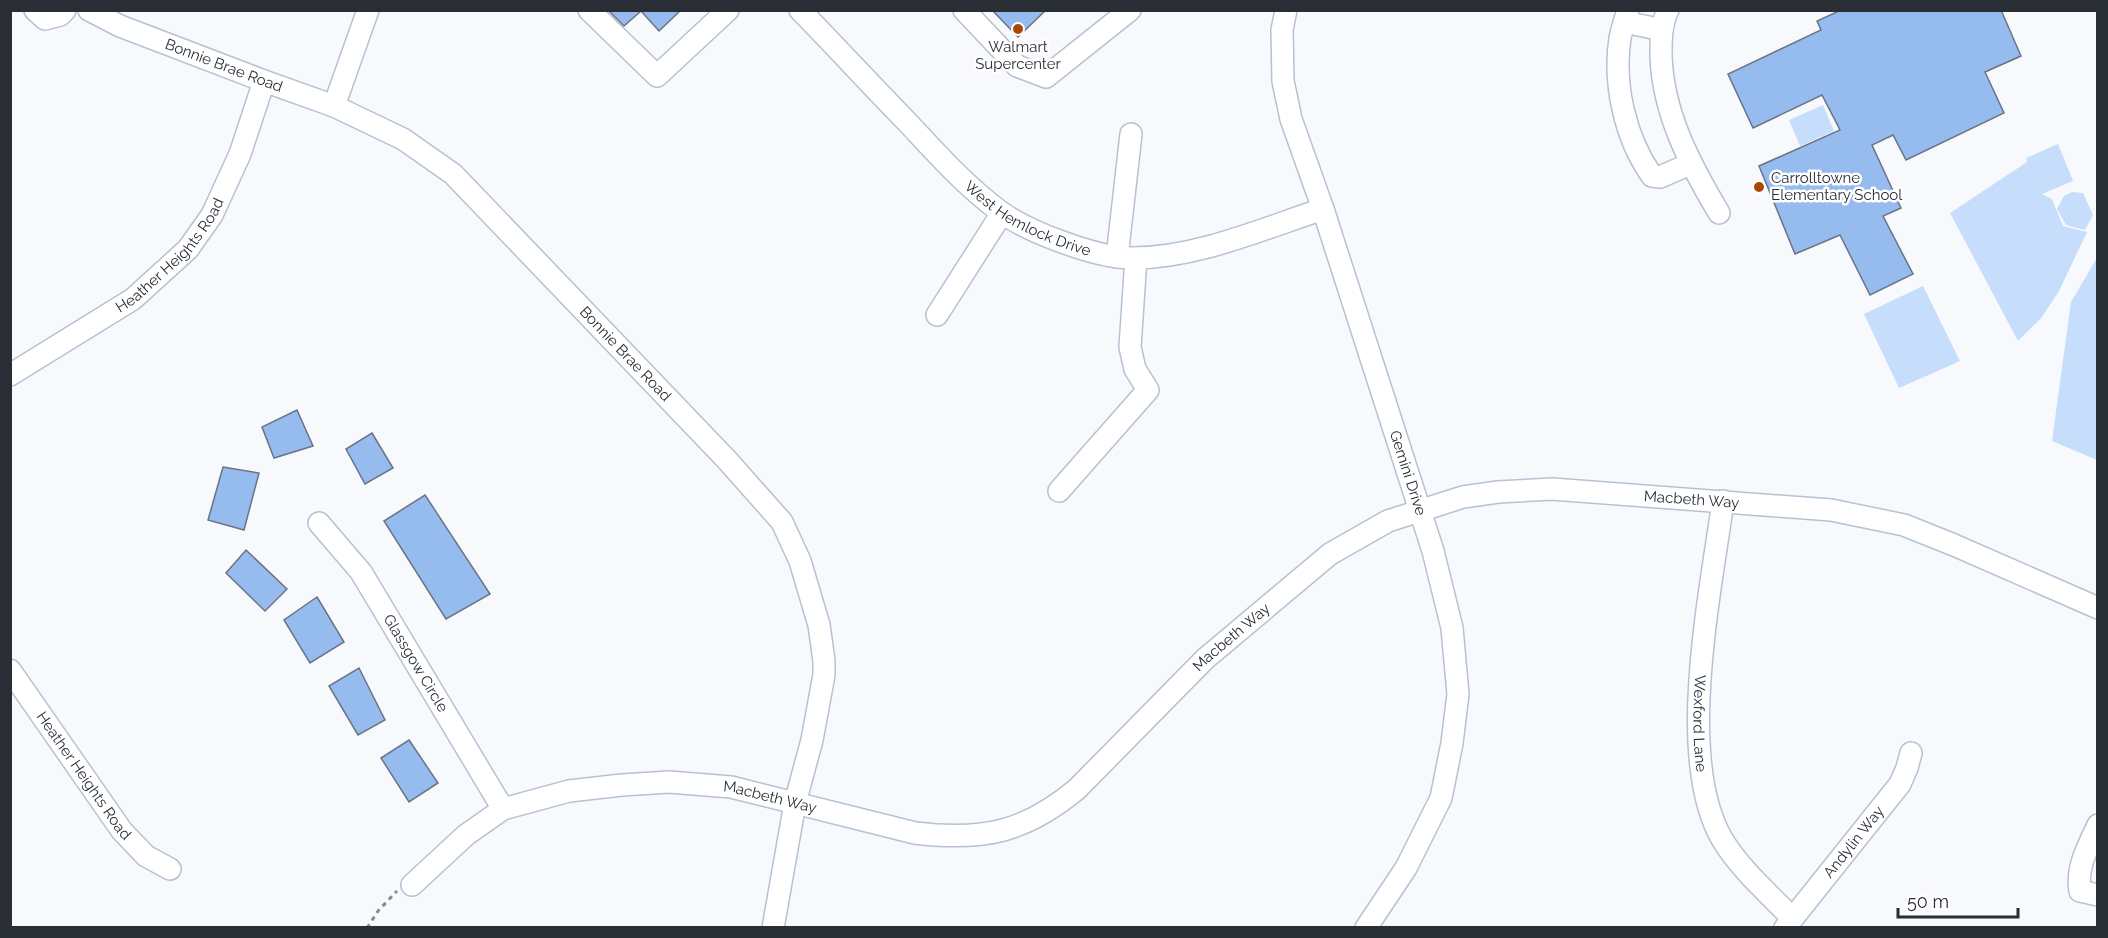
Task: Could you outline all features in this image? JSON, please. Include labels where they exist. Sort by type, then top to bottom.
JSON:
[{"type":"street","points":[[35,10],[45,19],[60,15],[65,10]]},
{"type":"street","name":"Bonnie Brae Road","points":[[89,10],[120,26],[334,105],[403,139],[453,174],[664,393],[782,522],[800,561],[814,601],[819,624],[824,675],[812,740],[795,804],[772,927]]},
{"type":"street","points":[[334,105],[368,10]]},
{"type":"street","points":[[589,10],[657,76],[728,10]]},
{"type":"street","name":"West Hemlock Drive","points":[[800,10],[975,190],[1002,213],[1064,242],[1126,258],[1181,252],[1222,242],[1323,209]]},
{"type":"street","points":[[964,10],[1017,66],[1046,76],[1130,10]]},
{"type":"street","name":"Gemini Drive","points":[[1286,10],[1282,30],[1283,81],[1291,119],[1323,209],[1420,509],[1452,628],[1458,694],[1452,743],[1441,798],[1406,868],[1366,927]]},
{"type":"street","points":[[1690,164],[1660,177],[1652,176],[1640,157],[1622,107],[1618,73],[1620,38],[1626,16],[1665,20],[1662,71],[1671,117],[1690,164],[1719,213]]},
{"type":"street","name":"Heather Heights Road","points":[[10,375],[134,300],[188,249],[212,215],[240,154],[264,81]]},
{"type":"street","points":[[1059,491],[1148,390],[1135,369],[1130,347],[1126,258],[1131,134]]},
{"type":"street","points":[[937,315],[1002,213]]},
{"type":"street","name":"Macbeth Way","points":[[412,885],[466,835],[503,809],[569,791],[622,785],[669,782],[731,787],[915,833],[945,836],[987,834],[1018,826],[1055,807],[1077,789],[1205,659],[1330,554],[1388,521],[1463,497],[1498,492],[1552,489],[1831,510],[1904,525],[2097,608]]},
{"type":"street","name":"Wexford Lane","points":[[1724,501],[1701,671],[1699,731],[1701,767],[1709,805],[1722,839],[1789,923]]},
{"type":"street","name":"Glassgow Circle","points":[[319,523],[361,572],[503,809]]},
{"type":"street","name":"Heather Heights Road","points":[[10,670],[122,831],[146,856],[170,869]]},
{"type":"street","name":"Andylin Way","points":[[1789,923],[1900,784],[1911,753]]},
{"type":"street","points":[[2089,893],[2079,869],[2097,825]]},
{"type":"path","points":[[367,927],[399,888],[412,885]]},
{"type":"shaded area","points":[[1823,105],[1834,131],[1800,146],[1789,120]]},
{"type":"shaded area","points":[[2058,144],[2073,181],[2042,194],[2052,199],[2063,226],[2087,232],[2059,291],[2042,317],[2018,341],[1950,213],[2027,162],[2026,158]]},
{"type":"shaded area","points":[[2072,192],[2083,193],[2093,215],[2085,230],[2066,225],[2057,209],[2064,196]]},
{"type":"shaded area","points":[[2097,258],[2097,460],[2052,441],[2071,302]]},
{"type":"shaded area","points":[[1923,286],[1960,361],[1899,388],[1864,314]]},
{"type":"building","points":[[608,10],[681,10],[659,31],[641,11],[624,26]]},
{"type":"building","name":"Walmart Supercenter","points":[[992,10],[1046,10],[1018,37]]},
{"type":"building","name":"Carrolltowne Elementary School","points":[[1841,10],[2001,10],[2021,56],[1985,72],[2004,113],[1906,160],[1893,135],[1872,145],[1901,208],[1883,216],[1913,274],[1870,295],[1840,235],[1795,254],[1759,166],[1840,130],[1822,95],[1753,128],[1728,74],[1821,30],[1817,21]]},
{"type":"building","points":[[297,410],[313,446],[274,458],[262,427]]},
{"type":"building","points":[[372,433],[393,468],[365,484],[346,449]]},
{"type":"building","points":[[223,467],[259,473],[244,530],[208,520]]},
{"type":"building","points":[[425,495],[490,594],[446,619],[384,521]]},
{"type":"building","points":[[246,550],[287,589],[265,611],[226,573]]},
{"type":"building","points":[[317,597],[344,642],[310,663],[284,620]]},
{"type":"building","points":[[359,668],[385,720],[358,735],[329,686]]},
{"type":"building","points":[[409,740],[438,783],[409,802],[381,758]]},
{"type":"place","name":"Walmart Supercenter","points":[[1018,29]]},
{"type":"place","name":"Carrolltowne Elementary School","points":[[1759,187]]}]
